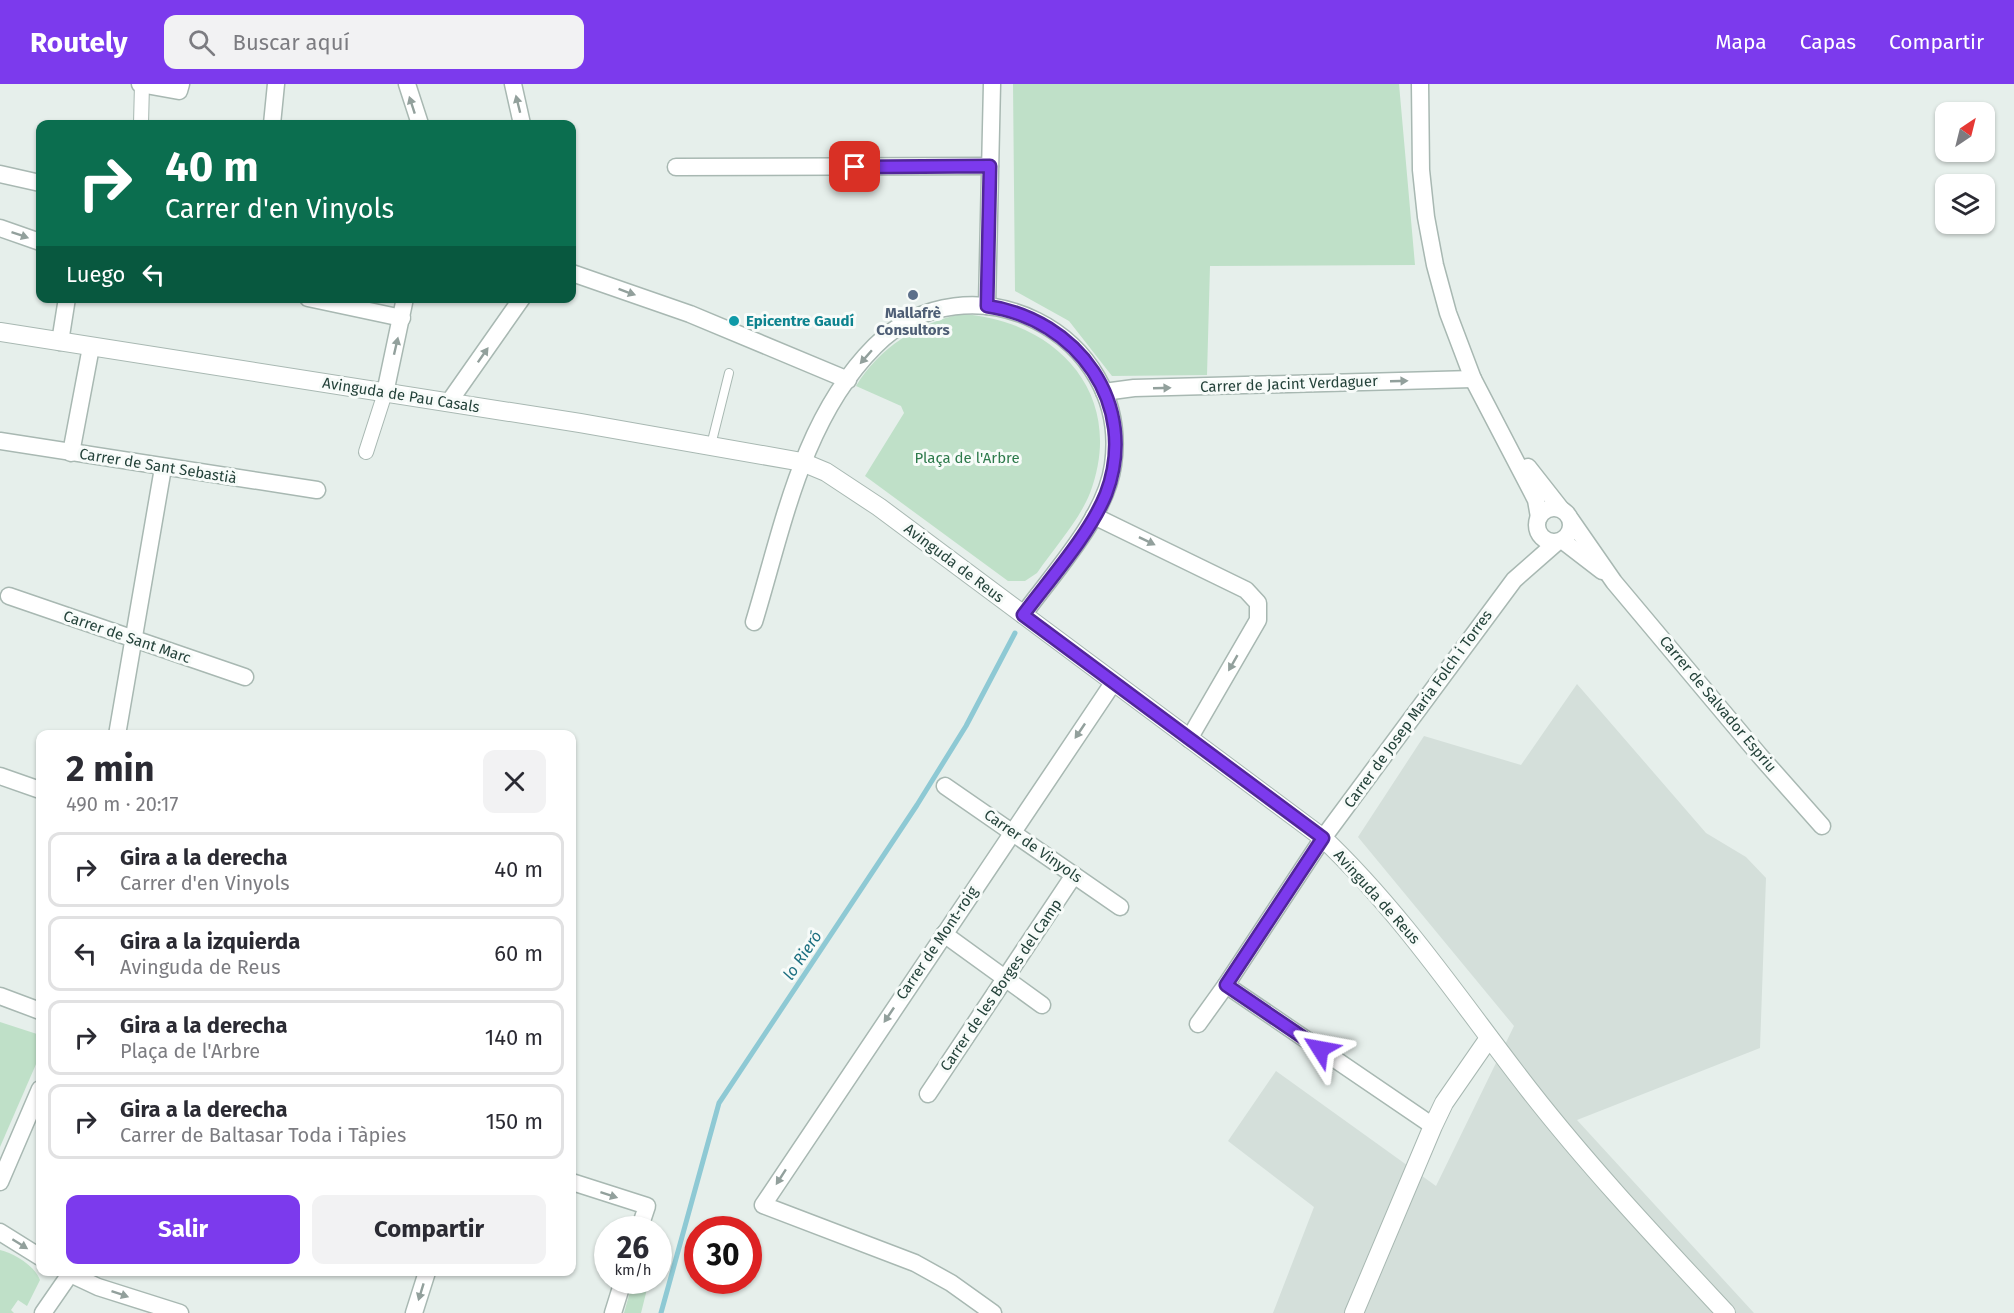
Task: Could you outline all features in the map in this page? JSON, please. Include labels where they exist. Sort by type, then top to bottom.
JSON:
[{"type":"street","points":[[141,120],[141,84],[179,91],[181,84]]},
{"type":"street","points":[[272,120],[276,84]]},
{"type":"street","points":[[407,84],[419,120]]},
{"type":"street","points":[[513,84],[521,120]]},
{"type":"street","points":[[987,306],[992,84]]},
{"type":"street","name":"Carrer de Salvador Espriu","points":[[1420,84],[1421,170],[1431,246],[1448,313],[1473,379],[1506,438],[1536,500],[1538,524]]},
{"type":"street","points":[[676,167],[990,166]]},
{"type":"street","points":[[0,174],[36,182]]},
{"type":"street","points":[[0,228],[36,241]]},
{"type":"street","points":[[576,274],[690,315],[848,380]]},
{"type":"street","points":[[60,342],[66,303]]},
{"type":"street","points":[[332,303],[402,318]]},
{"type":"street","points":[[366,452],[385,393],[404,303]]},
{"type":"street","points":[[449,402],[518,303]]},
{"type":"street","points":[[754,622],[802,462],[825,417],[848,380],[874,348],[907,322],[946,308],[987,306],[1028,316],[1063,337],[1083,357],[1104,392],[1112,421],[1114,450],[1110,479],[1094,516],[1023,615]]},
{"type":"street","name":"Avinguda de Pau Casals","points":[[0,332],[449,402],[802,462]]},
{"type":"street","points":[[71,453],[91,347]]},
{"type":"street","name":"Carrer de Jacint Verdaguer","points":[[1104,392],[1134,388],[1473,379]]},
{"type":"street","name":"Carrer de Salvador Espriu","points":[[1506,438],[1566,514],[1614,582],[1822,826]]},
{"type":"street","name":"Carrer de Sant Sebastià","points":[[0,441],[316,490]]},
{"type":"street","name":"Avinguda de Reus","points":[[802,462],[826,472],[879,507],[1323,838],[1352,866],[1406,927],[1489,1038],[1567,1136],[1726,1313]]},
{"type":"street","points":[[118,730],[163,468]]},
{"type":"street","points":[[1549,509],[1566,514],[1571,529],[1559,542],[1543,538],[1538,524],[1549,509]]},
{"type":"street","points":[[1094,516],[1246,590],[1258,603],[1257,620],[1189,739]]},
{"type":"street","name":"Carrer de Josep Maria Folch i Torres","points":[[1514,580],[1538,524]]},
{"type":"street","name":"Carrer de Salvador Espriu","points":[[1559,542],[1614,582]]},
{"type":"street","name":"Carrer de Josep Maria Folch i Torres","points":[[1198,1024],[1323,838],[1514,580],[1559,542]]},
{"type":"street","name":"Carrer de Sant Marc","points":[[9,596],[245,677]]},
{"type":"street","name":"Carrer de Mont-roig","points":[[993,1313],[959,1288],[915,1263],[763,1204],[1113,683]]},
{"type":"street","points":[[0,776],[36,789]]},
{"type":"street","name":"Carrer de Vinyols","points":[[945,786],[1120,907]]},
{"type":"street","name":"Carrer de les Borges del Camp","points":[[928,1094],[1074,875]]},
{"type":"street","points":[[944,934],[1042,1005]]},
{"type":"street","points":[[1226,985],[1432,1126]]},
{"type":"street","points":[[0,996],[36,1010]]},
{"type":"street","points":[[1354,1313],[1432,1126],[1444,1103],[1489,1038]]},
{"type":"street","points":[[0,1182],[36,1098]]},
{"type":"street","points":[[576,1183],[647,1206],[644,1216]]},
{"type":"street","points":[[0,1232],[36,1254]]},
{"type":"street","points":[[43,1313],[66,1276]]},
{"type":"street","points":[[74,1276],[98,1287],[180,1313]]},
{"type":"street","points":[[414,1313],[426,1276]]},
{"type":"street","points":[[613,1313],[619,1294]]},
{"type":"lane","points":[[711,445],[729,373]]},
{"type":"shaded area","points":[[1577,684],[1706,833],[1746,857],[1766,878],[1760,1048],[1577,1120],[1754,1313],[1273,1313],[1314,1207],[1228,1141],[1276,1071],[1436,1186],[1514,1026],[1358,837],[1424,736],[1521,765]]},
{"type":"green space","points":[[1013,84],[1399,84],[1415,265],[1210,266],[1207,375],[1112,376],[1069,321],[1015,291]]},
{"type":"green space","name":"Plaça de l'Arbre","points":[[961,314],[996,319],[1027,331],[1054,347],[1075,369],[1091,395],[1099,425],[1099,457],[1090,493],[1073,524],[1037,573],[1025,581],[1008,581],[865,476],[904,413],[901,406],[856,386],[876,360],[901,339],[929,324]]},
{"type":"green space","points":[[0,1022],[36,1034],[36,1064],[0,1147]]},
{"type":"green space","points":[[0,1250],[23,1261],[34,1270],[40,1280],[27,1306],[18,1300],[11,1310],[14,1313],[0,1313]]},
{"type":"green space","points":[[629,1294],[646,1294],[641,1313],[624,1313]]},
{"type":"waterway","name":"lo Rieró","points":[[661,1313],[719,1103],[917,805],[966,726],[1015,633]]},
{"type":"place","name":"Mallafrè Consultors","points":[[913,295]]},
{"type":"place","name":"Epicentre Gaudí","points":[[734,321]]},
{"type":"route","points":[[855,167],[990,166],[987,306],[1015,311],[1040,321],[1074,346],[1091,368],[1104,392],[1114,435],[1113,465],[1100,506],[1070,552],[1023,615],[1323,838],[1226,985],[1320,1049]]}]
